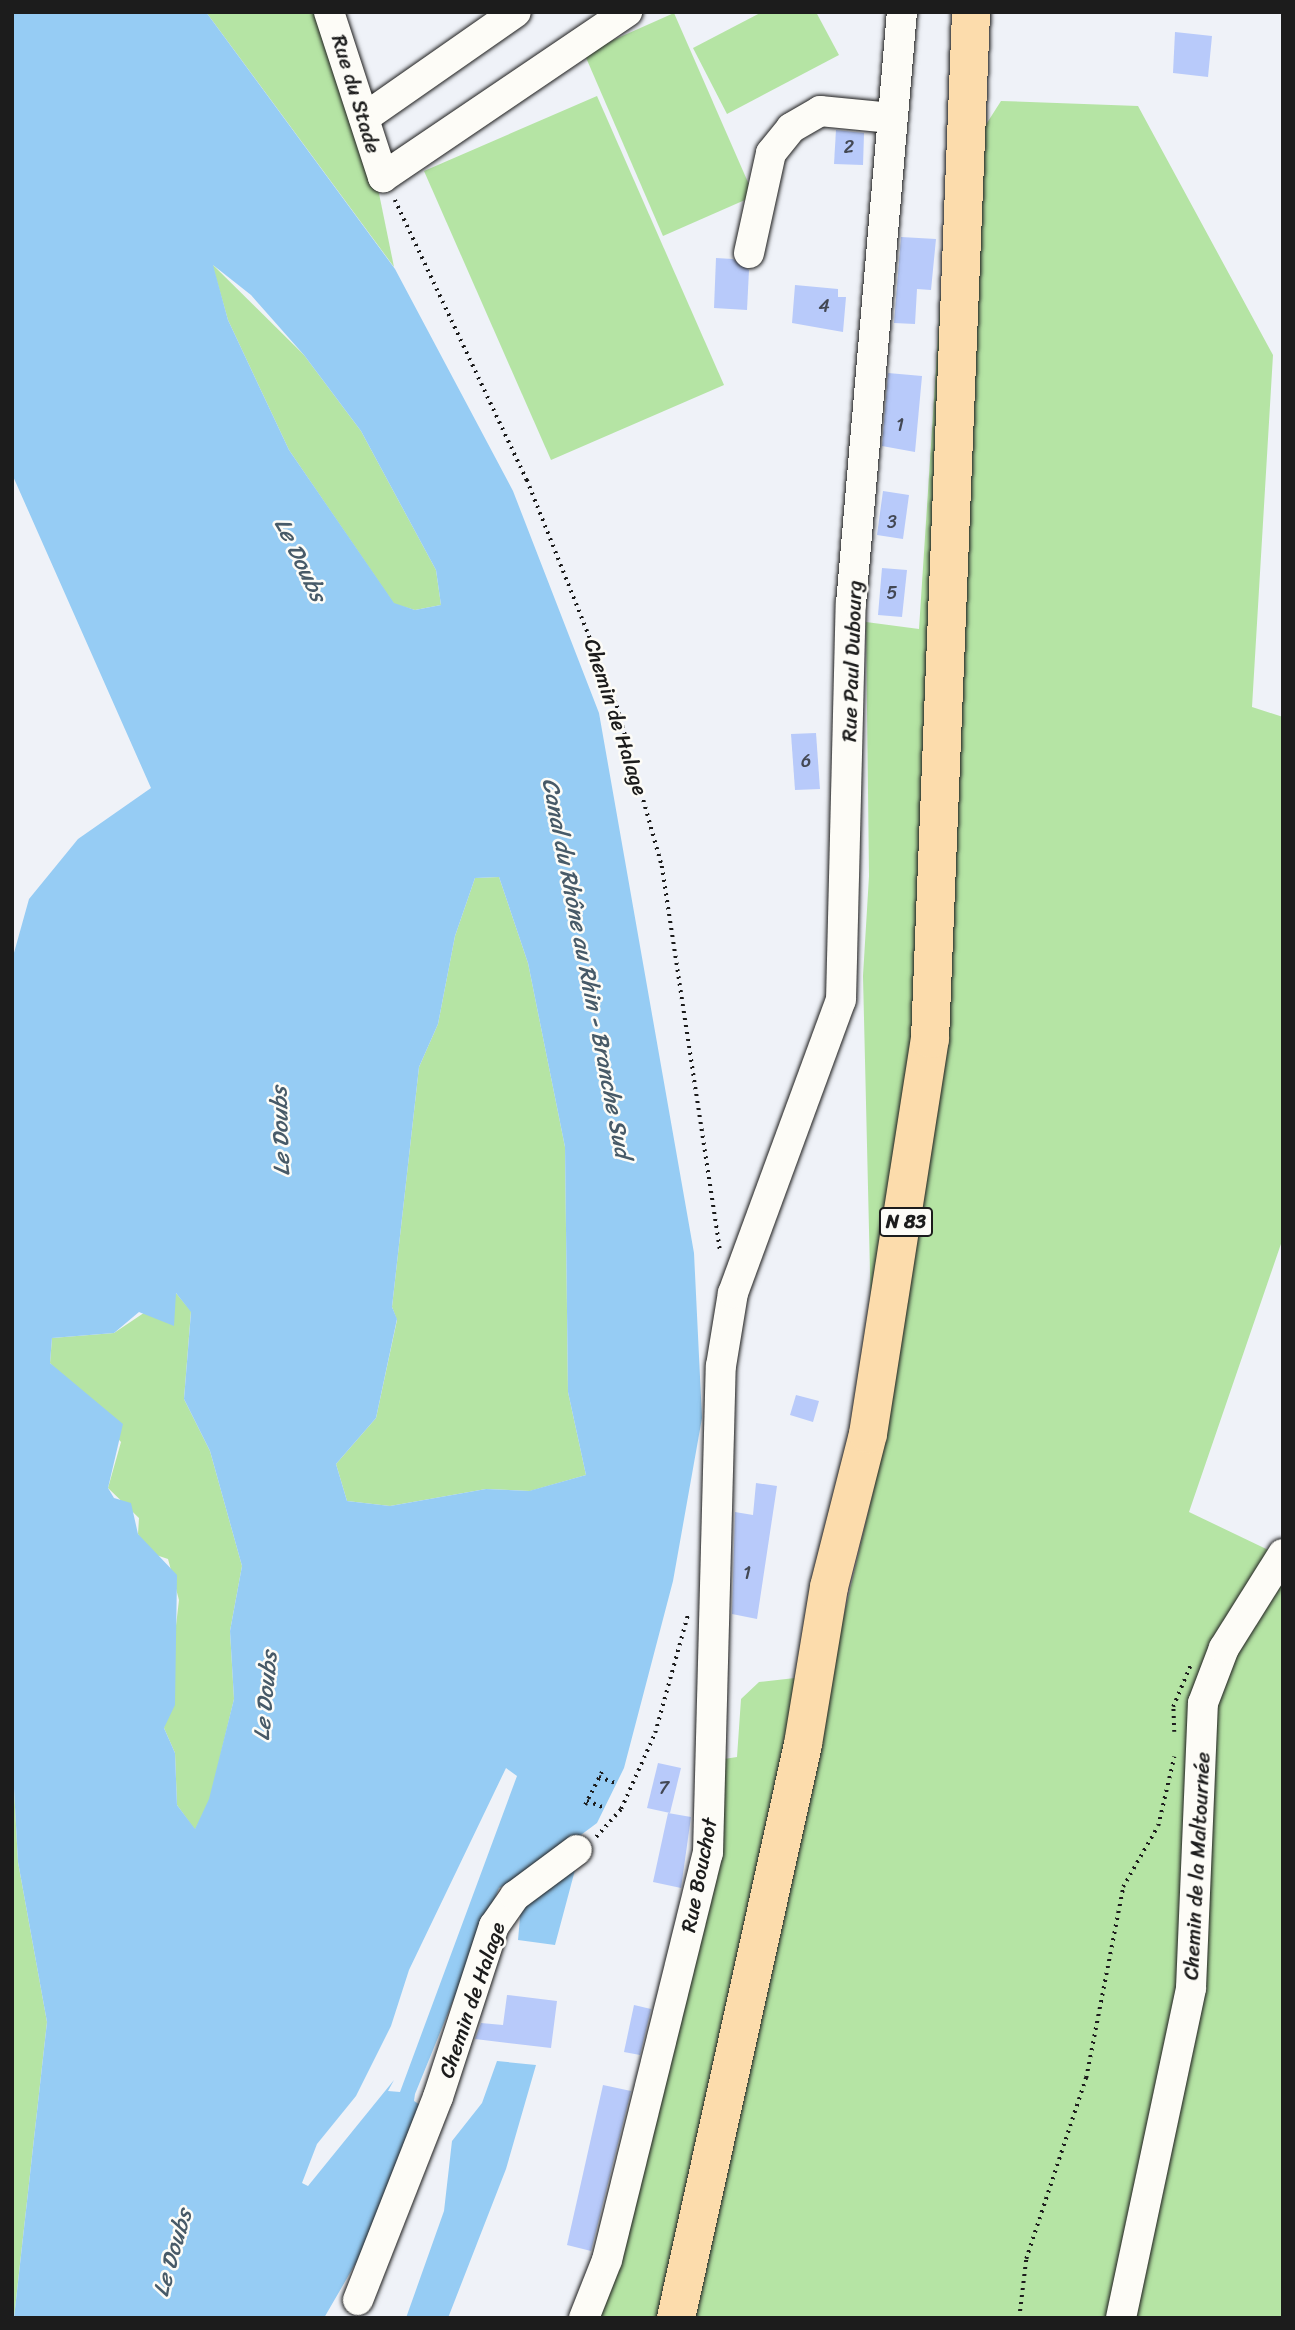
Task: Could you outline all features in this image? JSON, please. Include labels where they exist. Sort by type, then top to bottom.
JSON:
[{"type":"main road","name":"N 83","points":[[676,2318],[803,1744],[829,1587],[867,1434],[930,1040],[971,12]]},
{"type":"street","name":"Rue du Stade","points":[[329,12],[383,177]]},
{"type":"street","points":[[364,118],[516,12]]},
{"type":"street","points":[[383,177],[627,12]]},
{"type":"street","name":"Rue Paul Dubourg","points":[[724,1419],[721,1366],[733,1293],[841,1000],[851,604],[902,12]]},
{"type":"street","points":[[749,253],[771,153],[791,128],[820,111],[892,118]]},
{"type":"street","name":"Rue Bouchot","points":[[584,2318],[607,2260],[708,1853],[724,1419]]},
{"type":"street","name":"Chemin de la Maltournée","points":[[1121,2318],[1191,1988],[1203,1703],[1224,1648],[1283,1554]]},
{"type":"street","name":"Chemin de Halage","points":[[358,2300],[438,2097],[494,1926],[515,1896],[577,1850]]},
{"type":"path","name":"Chemin de Halage","points":[[383,177],[527,480],[617,706],[662,866],[721,1253]]},
{"type":"path","points":[[577,1850],[603,1833],[621,1809],[655,1733],[690,1606]]},
{"type":"path","points":[[1175,1739],[1173,1707],[1184,1670],[1205,1651],[1224,1648]]},
{"type":"path","points":[[1018,2318],[1026,2259],[1086,2078],[1123,1887],[1158,1826],[1175,1749]]},
{"type":"path","points":[[605,1808],[586,1803],[601,1774],[618,1784]]},
{"type":"green space","points":[[206,12],[342,12],[394,267]]},
{"type":"green space","points":[[762,12],[816,12],[839,55],[727,114],[693,48]]},
{"type":"green space","points":[[674,13],[754,196],[663,236],[584,53]]},
{"type":"green space","points":[[597,96],[724,385],[551,460],[424,171]]},
{"type":"green space","points":[[1001,101],[1138,106],[1273,355],[1252,707],[1283,717],[1283,1238],[1189,1512],[1283,1557],[1283,2318],[596,2318],[724,1759],[737,1757],[741,1699],[759,1682],[830,1674],[875,1484],[863,976],[869,876],[866,622],[919,629],[948,184]]},
{"type":"green space","points":[[212,264],[304,355],[361,431],[436,570],[441,605],[415,610],[394,604],[289,450],[228,320]]},
{"type":"green space","points":[[499,877],[528,963],[565,1147],[568,1392],[586,1475],[530,1491],[486,1489],[390,1506],[347,1501],[336,1464],[376,1418],[397,1320],[392,1307],[419,1067],[438,1024],[455,936],[475,878]]},
{"type":"green space","points":[[175,1292],[191,1311],[184,1399],[210,1451],[242,1566],[230,1631],[234,1699],[210,1799],[195,1830],[177,1805],[175,1753],[164,1728],[179,1600],[168,1559],[150,1553],[138,1534],[139,1518],[108,1488],[121,1442],[50,1363],[52,1338],[114,1333]]},
{"type":"green space","points":[[12,1752],[18,1862],[47,2022],[14,2318]]},
{"type":"water","points":[[12,12],[206,12],[395,269],[513,491],[599,713],[694,1253],[702,1418],[673,1581],[624,1768],[597,1823],[570,1843],[575,1870],[555,1945],[518,1940],[521,1906],[510,1883],[499,1888],[415,2094],[414,2101],[425,2108],[357,2261],[324,2318],[14,2318],[47,2022],[18,1862],[12,1752],[12,960],[29,899],[78,839],[151,788],[12,474]],"holes":[[[213,265],[251,295],[304,355],[361,431],[436,570],[441,605],[415,610],[394,603],[289,450],[228,320]],[[499,877],[528,963],[565,1147],[568,1392],[586,1475],[529,1491],[486,1489],[390,1506],[347,1501],[336,1464],[376,1418],[397,1319],[392,1307],[419,1067],[438,1024],[455,936],[475,878]],[[176,1293],[191,1312],[184,1399],[210,1451],[242,1566],[230,1631],[234,1699],[209,1799],[195,1829],[177,1805],[175,1753],[164,1728],[175,1705],[177,1575],[138,1534],[131,1503],[114,1498],[108,1488],[123,1424],[50,1363],[52,1338],[114,1333],[139,1312],[174,1326]],[[506,1768],[517,1776],[400,2092],[388,2091],[394,2080],[308,2186],[302,2183],[317,2144],[356,2096],[391,2026],[409,1970]]]},
{"type":"water","points":[[497,2061],[536,2065],[506,2169],[448,2318],[406,2318],[444,2211],[452,2141],[482,2103]]},
{"type":"building","points":[[1175,32],[1212,36],[1208,77],[1173,73]]},
{"type":"building","points":[[836,130],[864,133],[863,165],[834,164]]},
{"type":"building","points":[[901,237],[936,239],[931,290],[917,289],[915,324],[894,323]]},
{"type":"building","points":[[716,258],[733,259],[749,270],[747,310],[714,308]]},
{"type":"building","points":[[795,285],[838,289],[838,297],[846,297],[843,332],[792,323]]},
{"type":"building","points":[[888,373],[922,376],[915,452],[882,446]]},
{"type":"building","points":[[883,491],[909,495],[903,539],[877,535]]},
{"type":"building","points":[[882,568],[907,570],[902,617],[878,615]]},
{"type":"building","points":[[816,733],[820,789],[795,790],[791,734]]},
{"type":"building","points":[[796,1395],[819,1401],[813,1422],[790,1415]]},
{"type":"building","points":[[756,1483],[777,1486],[757,1619],[732,1614],[735,1512],[753,1515]]},
{"type":"building","points":[[658,1763],[681,1768],[670,1813],[647,1808]]},
{"type":"building","points":[[668,1813],[691,1817],[681,1888],[653,1882]]},
{"type":"building","points":[[507,1995],[557,2001],[551,2048],[475,2039],[481,2023],[503,2025]]},
{"type":"building","points":[[634,2005],[651,2009],[640,2055],[624,2052]]},
{"type":"building","points":[[603,2085],[631,2091],[591,2251],[567,2245]]},
{"type":"water label","name":"Le Doubs","points":[[300,560]]},
{"type":"water label","name":"Canal du Rhône au Rhin - Branche Sud","points":[[586,968]]},
{"type":"water label","name":"Le Doubs","points":[[281,1131]]},
{"type":"water label","name":"Le Doubs","points":[[266,1696]]},
{"type":"water label","name":"Le Doubs","points":[[173,2253]]}]
